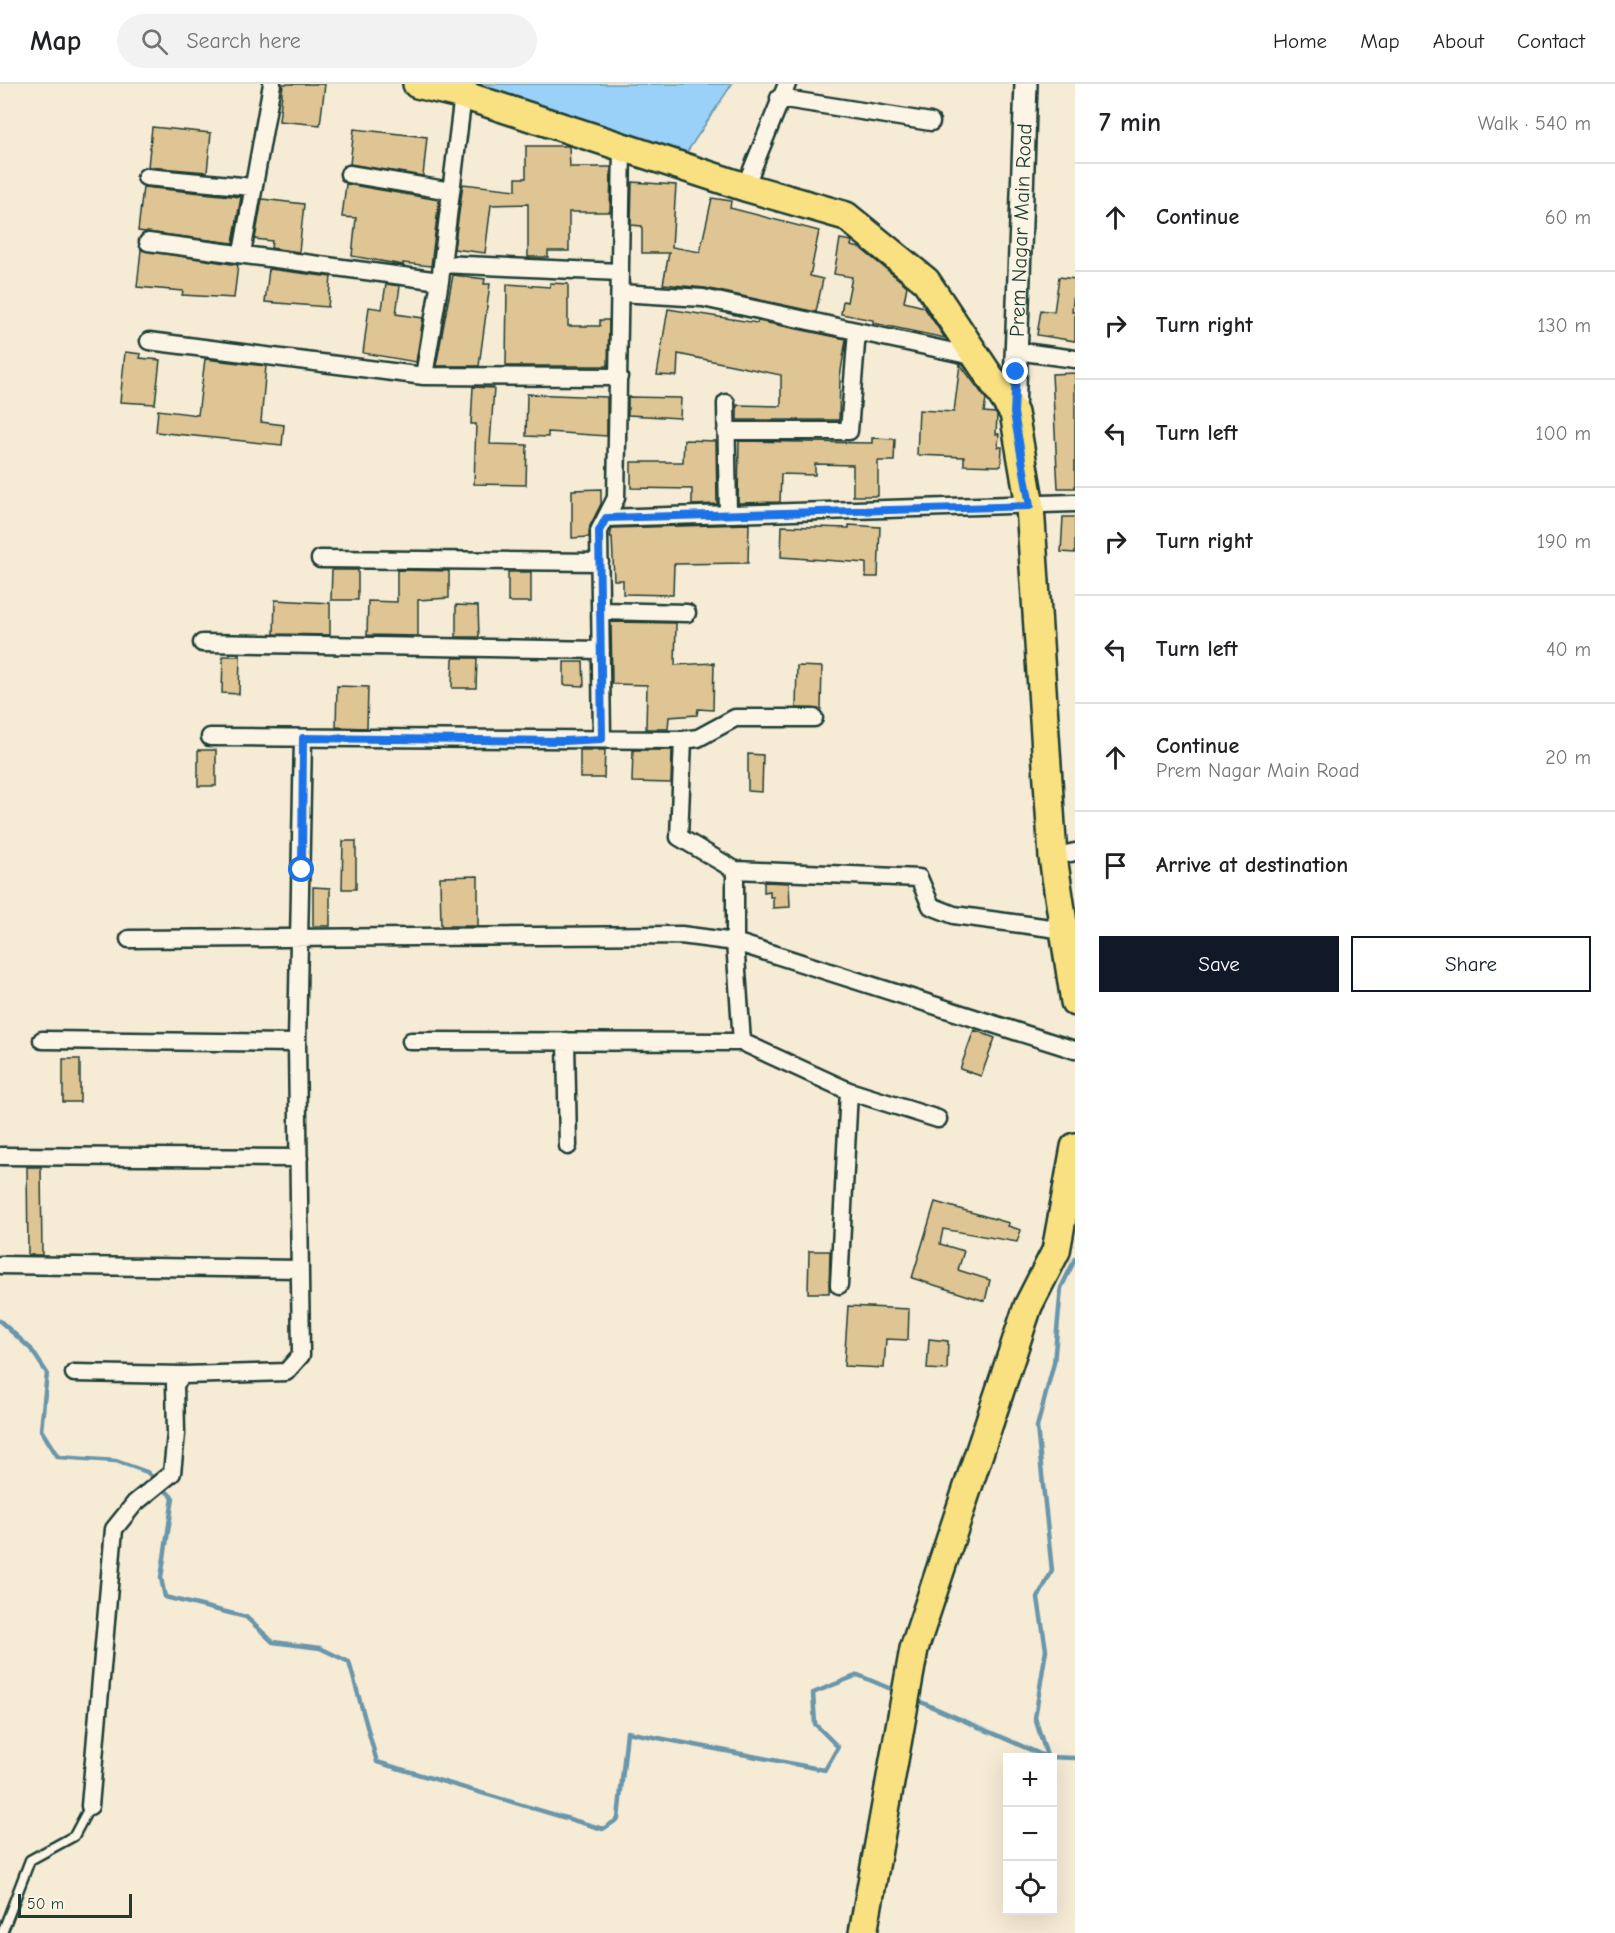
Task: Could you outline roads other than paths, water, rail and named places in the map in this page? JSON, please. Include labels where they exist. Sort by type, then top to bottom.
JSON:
[{"type":"main road","points":[[417,84],[463,95],[745,187],[846,216],[926,281],[1014,413],[1030,506],[1064,855],[1065,930],[1075,1002]]},
{"type":"main road","points":[[862,1933],[914,1649],[1028,1306],[1056,1251],[1075,1147]]},
{"type":"street","points":[[242,253],[272,84]]},
{"type":"street","name":"Prem Nagar Main Road","points":[[1014,413],[1026,84]]},
{"type":"street","points":[[745,187],[783,91],[931,122]]},
{"type":"street","points":[[424,376],[441,273],[463,95]]},
{"type":"street","points":[[602,739],[599,531],[616,498],[622,147]]},
{"type":"street","points":[[349,174],[451,191]]},
{"type":"street","points":[[146,177],[252,187]]},
{"type":"street","points":[[148,242],[441,273],[620,272]]},
{"type":"street","points":[[620,293],[703,298],[977,357]]},
{"type":"street","points":[[726,431],[849,431],[857,331]]},
{"type":"street","points":[[149,341],[424,376],[619,377]]},
{"type":"street","points":[[1016,351],[1075,359]]},
{"type":"street","points":[[726,403],[728,514]]},
{"type":"street","points":[[606,518],[1075,503]]},
{"type":"street","points":[[320,559],[600,562]]},
{"type":"street","points":[[600,611],[687,613]]},
{"type":"street","points":[[202,643],[601,650]]},
{"type":"street","points":[[210,737],[683,740],[698,738],[735,718],[814,718]]},
{"type":"street","points":[[74,1373],[183,1375],[286,1372],[302,1355],[297,1043],[301,937],[303,738]]},
{"type":"street","points":[[683,740],[680,837],[735,870],[919,878],[931,906],[954,915],[1065,930]]},
{"type":"street","points":[[735,870],[735,942],[742,1042]]},
{"type":"street","points":[[129,939],[681,935],[735,942],[1075,1050]]},
{"type":"street","points":[[42,1040],[297,1043]]},
{"type":"street","points":[[411,1041],[742,1042],[849,1091],[938,1119]]},
{"type":"street","points":[[566,1041],[568,1146]]},
{"type":"street","points":[[839,1285],[849,1091]]},
{"type":"street","points":[[0,1156],[299,1158]]},
{"type":"street","points":[[0,1265],[300,1269]]},
{"type":"street","points":[[90,1806],[114,1529],[147,1492],[172,1473],[176,1434],[175,1384],[183,1375]]},
{"type":"lane","points":[[2,1933],[30,1860],[74,1836],[90,1806]]},
{"type":"water","points":[[447,84],[732,84],[683,158]]},
{"type":"waterway","points":[[1046,1753],[1035,1718],[1046,1650],[1038,1598],[1052,1571],[1037,1427],[1054,1363],[1061,1288],[1075,1259]]},
{"type":"waterway","points":[[0,1321],[31,1349],[47,1373],[41,1430],[58,1457],[116,1461],[147,1472],[173,1498],[161,1578],[165,1597],[246,1617],[273,1642],[320,1648],[349,1662],[377,1762],[603,1829],[618,1819],[627,1732],[825,1770],[838,1747],[815,1724],[813,1693],[858,1675],[898,1692]]},
{"type":"waterway","points":[[914,1699],[1047,1757],[1075,1758]]}]
